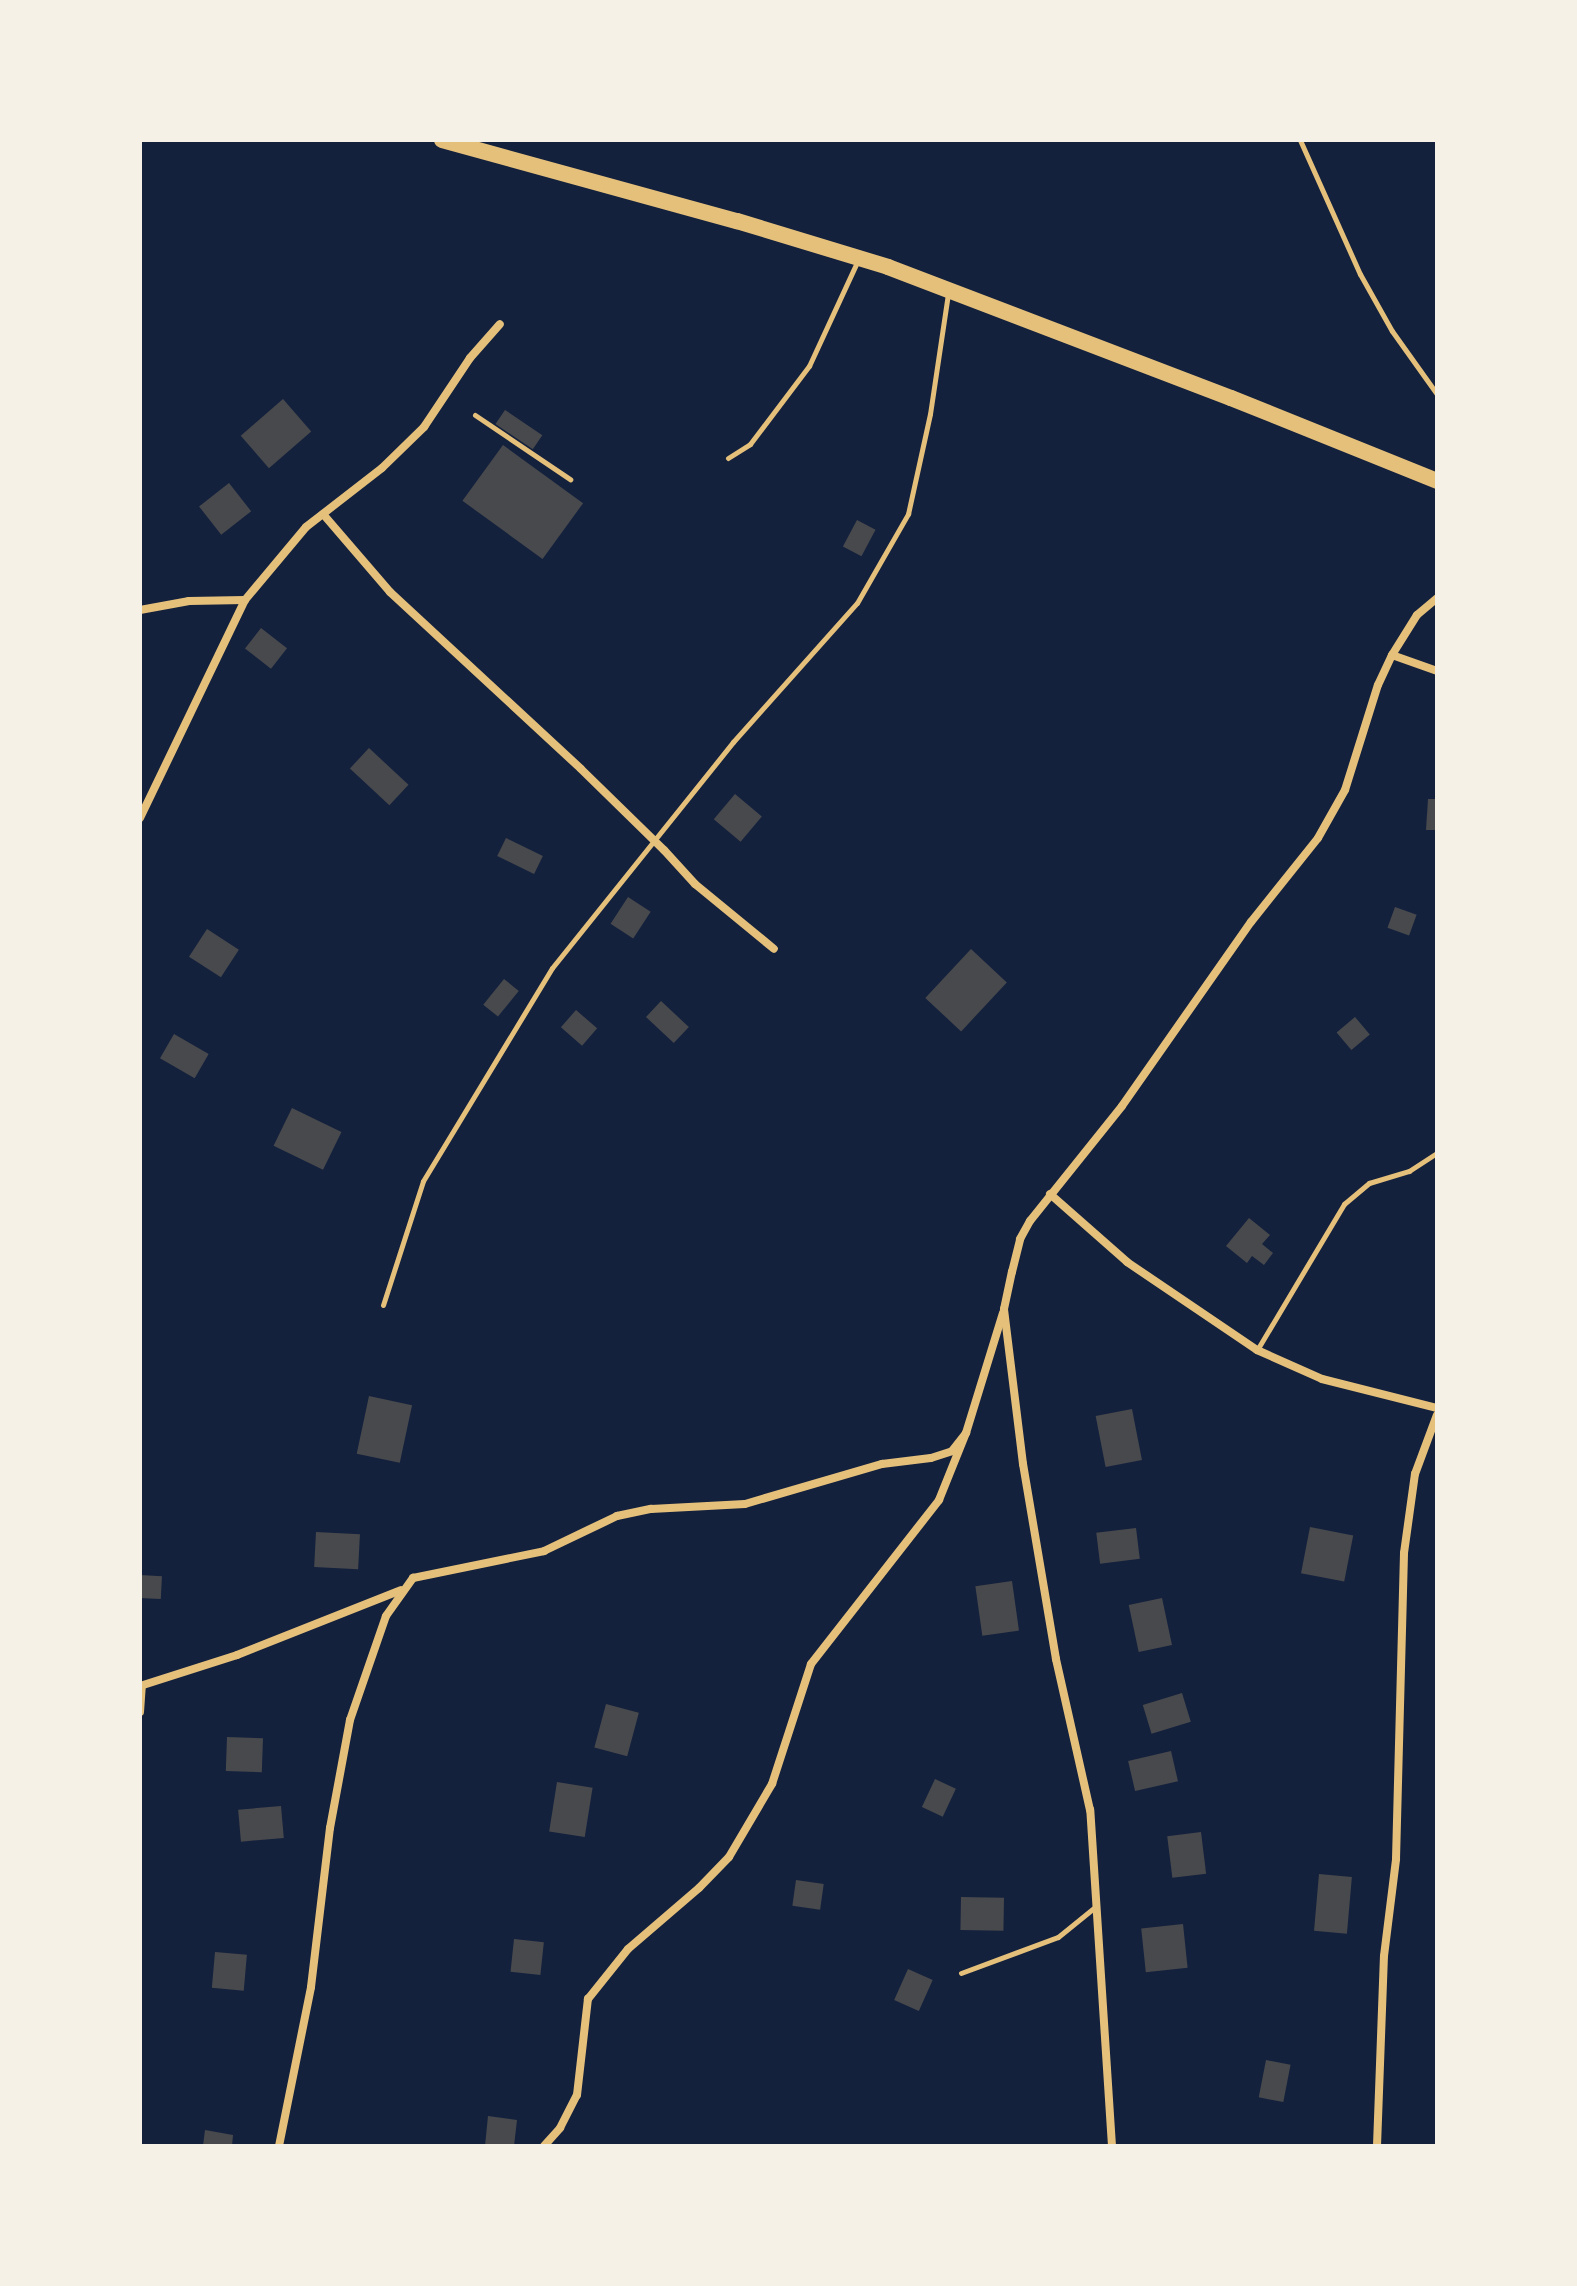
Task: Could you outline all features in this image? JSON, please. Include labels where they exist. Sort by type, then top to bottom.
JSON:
[{"type":"main road","points":[[442,140],[859,257],[948,288],[1437,481]]},
{"type":"street","points":[[140,818],[245,600],[306,527],[382,468],[424,427],[470,358],[500,324]]},
{"type":"street","points":[[323,514],[390,592],[655,841],[695,884],[774,949]]},
{"type":"street","points":[[544,2146],[560,2128],[577,2095],[588,1999],[601,1978],[628,1949],[699,1888],[729,1857],[772,1784],[811,1664],[939,1500],[966,1433],[1004,1309],[1020,1239],[1050,1194],[1122,1106],[1251,922],[1318,838],[1345,790],[1378,685],[1392,655],[1417,615],[1437,598]]},
{"type":"street","points":[[140,610],[189,601],[245,600]]},
{"type":"street","points":[[1392,655],[1437,671]]},
{"type":"street","points":[[1050,1194],[1127,1262],[1257,1350],[1322,1379],[1437,1408]]},
{"type":"street","points":[[1004,1309],[1023,1464],[1053,1645],[1090,1810],[1099,1904],[1100,1993],[1112,2146]]},
{"type":"street","points":[[1377,2146],[1384,1956],[1396,1859],[1404,1553],[1415,1474],[1437,1415]]},
{"type":"street","points":[[279,2146],[311,1987],[330,1828],[350,1720],[372,1647],[402,1589],[413,1578],[544,1551],[617,1516],[651,1509],[745,1504],[882,1464],[931,1458],[952,1451],[966,1433]]},
{"type":"street","points":[[140,1712],[141,1686],[237,1655],[402,1589]]},
{"type":"lane","points":[[1300,140],[1360,274],[1392,331],[1437,394]]},
{"type":"lane","points":[[728,458],[750,444],[809,366],[859,257]]},
{"type":"lane","points":[[383,1305],[423,1181],[483,1076],[552,968],[733,742],[857,603],[908,514],[930,414],[948,288]]},
{"type":"lane","points":[[475,415],[570,479]]},
{"type":"lane","points":[[1257,1350],[1344,1204],[1369,1183],[1409,1171],[1437,1153]]},
{"type":"lane","points":[[961,1973],[1058,1937],[1099,1904]]},
{"type":"building","points":[[283,399],[311,431],[269,468],[241,436]]},
{"type":"building","points":[[505,410],[542,435],[533,449],[495,424]]},
{"type":"building","points":[[503,445],[583,503],[543,559],[462,501]]},
{"type":"building","points":[[229,483],[251,511],[221,535],[199,506]]},
{"type":"building","points":[[857,520],[876,530],[861,556],[843,546]]},
{"type":"building","points":[[261,628],[287,648],[271,669],[245,648]]},
{"type":"building","points":[[369,748],[408,785],[389,805],[350,768]]},
{"type":"building","points":[[735,794],[762,816],[741,842],[714,819]]},
{"type":"building","points":[[1428,799],[1437,799],[1437,830],[1426,830]]},
{"type":"building","points":[[506,838],[543,856],[534,874],[497,856]]},
{"type":"building","points":[[628,897],[651,912],[633,939],[611,924]]},
{"type":"building","points":[[1395,907],[1417,915],[1409,936],[1387,928]]},
{"type":"building","points":[[207,929],[239,950],[221,977],[189,957]]},
{"type":"building","points":[[971,949],[1007,982],[961,1031],[925,998]]},
{"type":"building","points":[[504,979],[519,991],[498,1017],[483,1005]]},
{"type":"building","points":[[661,1001],[689,1027],[674,1043],[646,1017]]},
{"type":"building","points":[[576,1010],[597,1028],[582,1046],[561,1027]]},
{"type":"building","points":[[1355,1017],[1370,1035],[1351,1050],[1337,1032]]},
{"type":"building","points":[[174,1034],[209,1054],[195,1078],[160,1058]]},
{"type":"building","points":[[292,1108],[341,1132],[323,1170],[274,1146]]},
{"type":"building","points":[[1249,1218],[1270,1235],[1262,1244],[1273,1253],[1264,1265],[1252,1256],[1247,1263],[1226,1246]]},
{"type":"building","points":[[369,1396],[412,1405],[400,1463],[357,1454]]},
{"type":"building","points":[[1132,1409],[1142,1460],[1106,1467],[1096,1416]]},
{"type":"building","points":[[1310,1527],[1353,1535],[1344,1582],[1301,1573]]},
{"type":"building","points":[[1136,1528],[1140,1559],[1100,1564],[1096,1533]]},
{"type":"building","points":[[316,1532],[360,1534],[358,1569],[314,1567]]},
{"type":"building","points":[[140,1575],[162,1576],[161,1599],[140,1598]]},
{"type":"building","points":[[1012,1581],[1019,1631],[982,1636],[975,1586]]},
{"type":"building","points":[[1162,1598],[1172,1645],[1139,1652],[1129,1605]]},
{"type":"building","points":[[1182,1693],[1191,1722],[1152,1734],[1143,1705]]},
{"type":"building","points":[[606,1704],[639,1713],[627,1756],[594,1747]]},
{"type":"building","points":[[227,1737],[263,1738],[262,1772],[226,1771]]},
{"type":"building","points":[[1171,1751],[1178,1781],[1135,1791],[1128,1761]]},
{"type":"building","points":[[935,1779],[956,1789],[943,1817],[922,1807]]},
{"type":"building","points":[[557,1782],[593,1788],[585,1837],[549,1831]]},
{"type":"building","points":[[281,1806],[284,1838],[241,1842],[238,1810]]},
{"type":"building","points":[[1201,1832],[1206,1874],[1172,1878],[1167,1836]]},
{"type":"building","points":[[1319,1874],[1352,1877],[1347,1934],[1314,1931]]},
{"type":"building","points":[[796,1880],[824,1884],[820,1910],[792,1906]]},
{"type":"building","points":[[961,1897],[1004,1898],[1003,1931],[960,1930]]},
{"type":"building","points":[[1183,1924],[1188,1968],[1146,1972],[1141,1928]]},
{"type":"building","points":[[514,1939],[544,1942],[540,1975],[511,1972]]},
{"type":"building","points":[[215,1952],[247,1955],[244,1991],[212,1988]]},
{"type":"building","points":[[908,1969],[933,1980],[919,2011],[894,2000]]},
{"type":"building","points":[[1266,2060],[1291,2065],[1283,2102],[1259,2097]]},
{"type":"building","points":[[488,2116],[517,2120],[514,2146],[485,2146]]},
{"type":"building","points":[[205,2130],[233,2135],[232,2146],[203,2146]]}]
